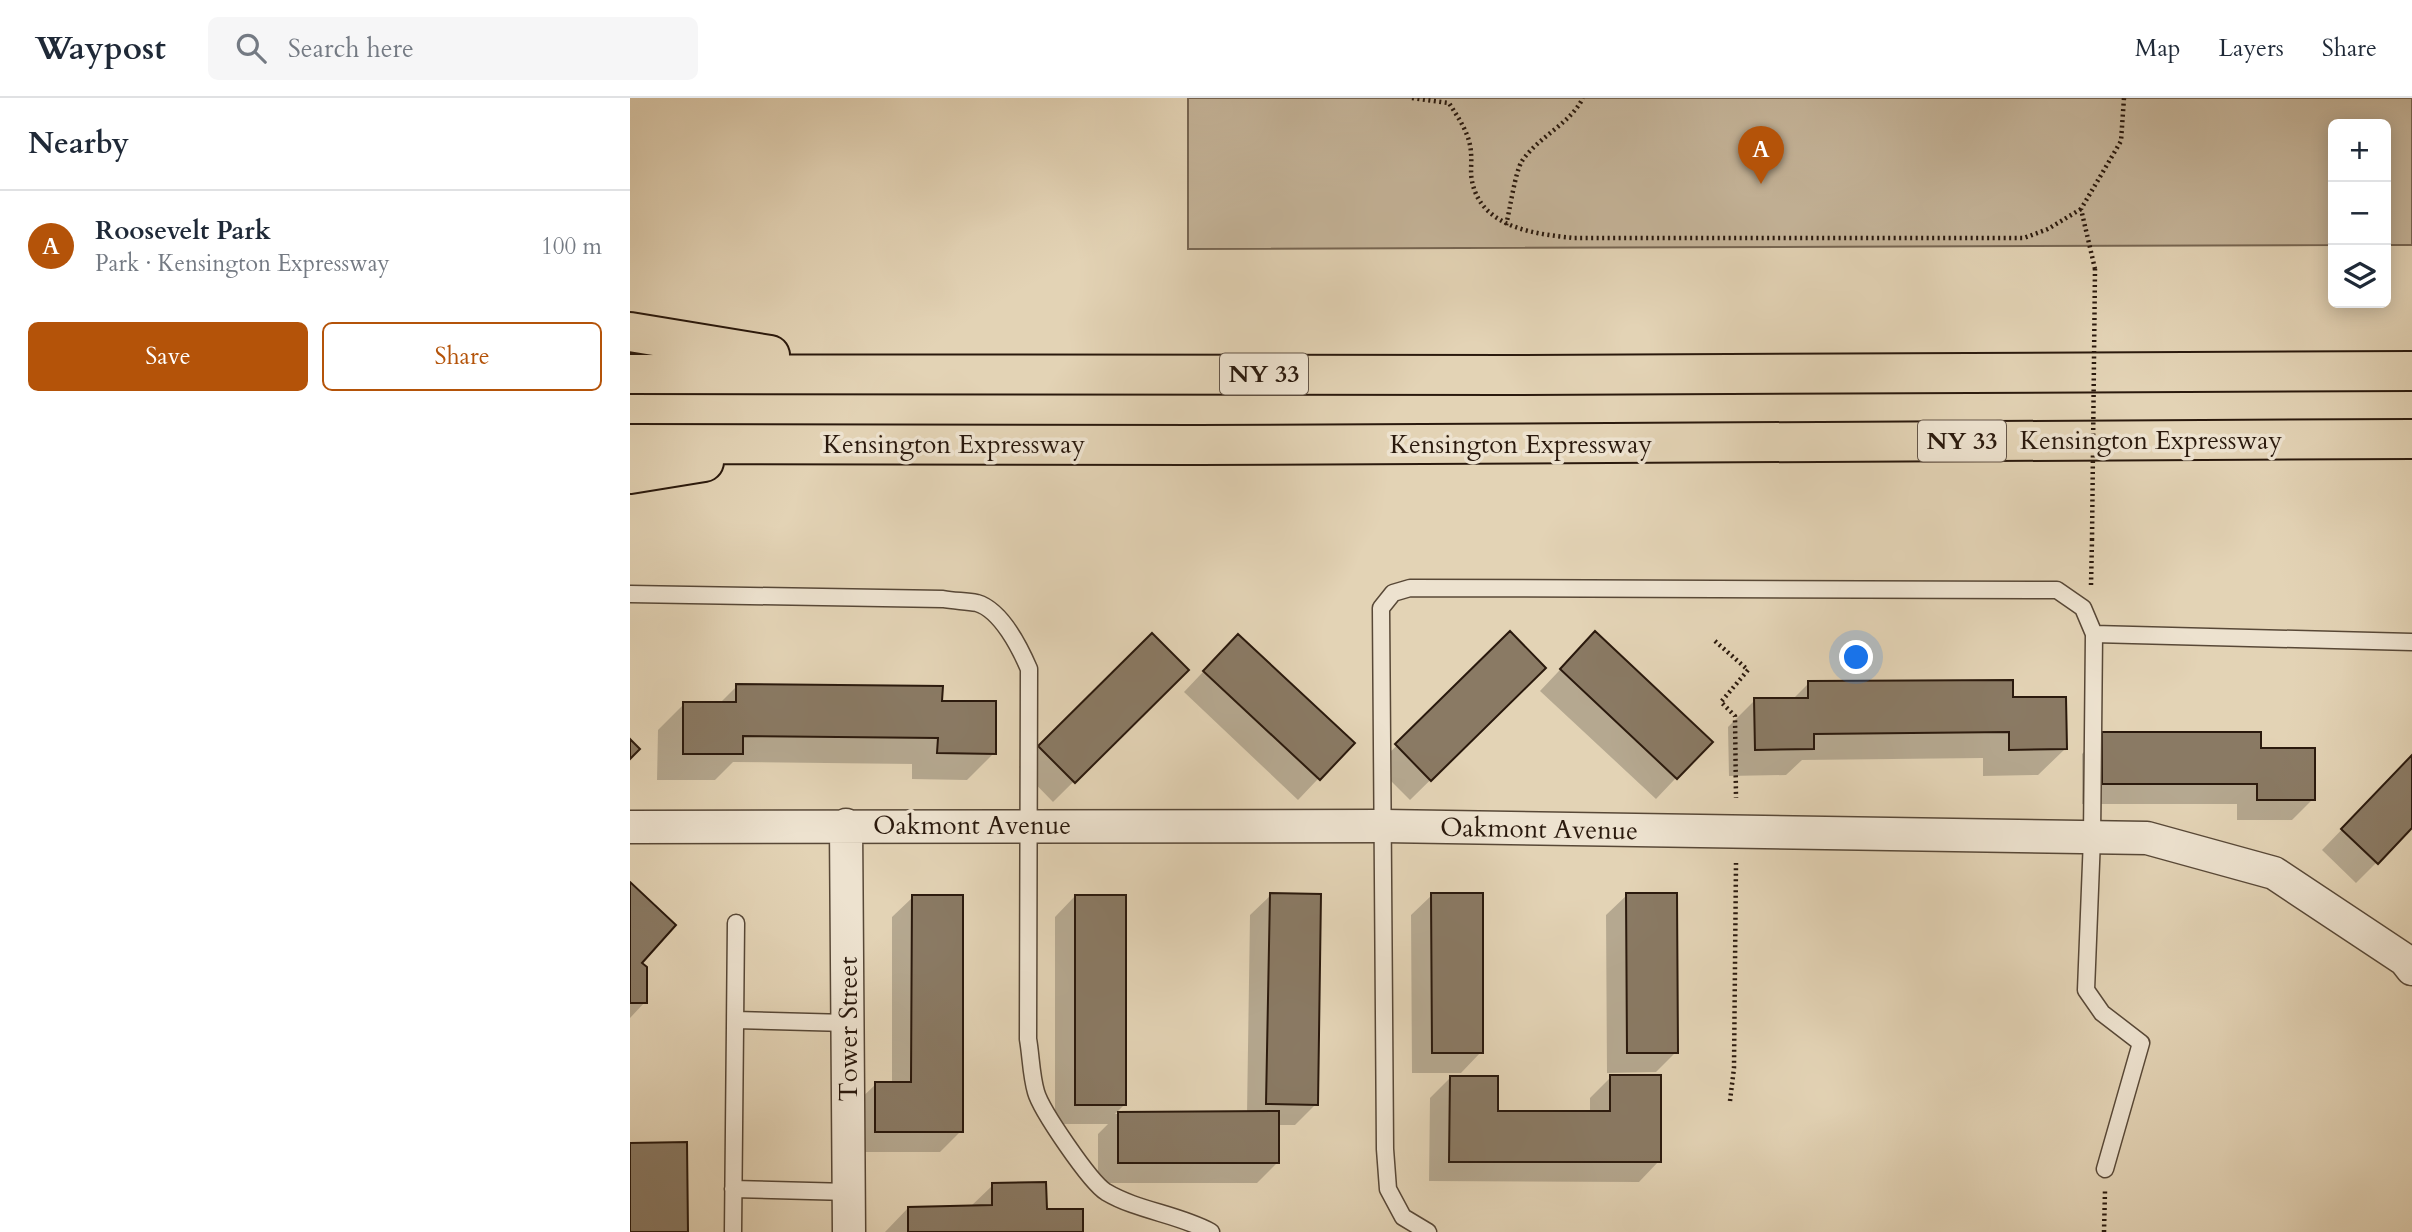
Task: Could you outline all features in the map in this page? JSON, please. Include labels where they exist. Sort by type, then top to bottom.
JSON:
[{"type":"highway","points":[[630,332],[876,373]]},
{"type":"highway","name":"NY 33","points":[[630,374],[1542,375],[2412,371]]},
{"type":"highway","name":"Kensington Expressway","points":[[630,444],[1226,445],[2412,439]]},
{"type":"highway","points":[[630,474],[809,443]]},
{"type":"street","name":"Tower Street","points":[[846,825],[849,1232]]},
{"type":"street","name":"Oakmont Avenue","points":[[630,827],[1384,826],[2147,838],[2274,873],[2405,960],[2412,969]]},
{"type":"lane","points":[[1427,1232],[1403,1217],[1388,1189],[1385,1136],[1381,608],[1393,593],[1410,588],[2057,590],[2083,608],[2094,634],[2092,838],[2086,990],[2102,1013],[2141,1043],[2105,1169]]},
{"type":"lane","points":[[630,594],[943,599],[980,604],[1001,621],[1030,668],[1028,1039],[1036,1094],[1065,1143],[1104,1191],[1156,1213],[1196,1224],[1211,1232]]},
{"type":"lane","points":[[2094,634],[2412,642]]},
{"type":"lane","points":[[733,1232],[736,923]]},
{"type":"lane","points":[[736,1020],[848,1023]]},
{"type":"lane","points":[[733,1189],[849,1192]]},
{"type":"path","points":[[1412,98],[1449,103],[1465,127],[1471,151],[1471,179],[1476,193],[1484,205],[1506,225],[1532,234],[1574,238],[2024,238],[2048,229],[2081,209],[2121,141],[2124,98]]},
{"type":"path","points":[[1506,225],[1521,162],[1569,118],[1583,98]]},
{"type":"path","points":[[2081,209],[2095,269],[2091,590]]},
{"type":"path","points":[[2104,1232],[2105,1169]]},
{"type":"shaded area","points":[[1188,98],[2412,98],[2412,245],[2391,245],[2391,119],[2328,119],[2328,245],[1188,249]]},
{"type":"building","points":[[1510,631],[1546,668],[1431,781],[1395,744]]},
{"type":"building","points":[[1595,631],[1713,742],[1677,779],[1560,669]]},
{"type":"building","points":[[1152,633],[1189,670],[1075,783],[1038,746]]},
{"type":"building","points":[[1238,634],[1355,743],[1320,780],[1203,671]]},
{"type":"building","points":[[2013,680],[2013,697],[2066,697],[2067,749],[2009,750],[2009,732],[1814,734],[1814,749],[1755,750],[1754,698],[1808,698],[1808,681]]},
{"type":"building","points":[[736,684],[943,686],[942,701],[996,701],[996,754],[937,753],[938,738],[743,736],[743,754],[683,754],[683,702],[736,702]]},
{"type":"building","points":[[2102,732],[2261,732],[2261,748],[2315,748],[2315,800],[2257,800],[2257,784],[2102,784]]},
{"type":"building","points":[[630,739],[640,749],[630,759]]},
{"type":"building","points":[[2412,755],[2412,828],[2378,864],[2341,829]]},
{"type":"building","points":[[630,882],[676,925],[642,963],[647,967],[647,1003],[630,1003]]},
{"type":"building","points":[[1270,893],[1321,894],[1318,1105],[1266,1104]]},
{"type":"building","points":[[1431,893],[1483,893],[1483,1053],[1432,1053]]},
{"type":"building","points":[[1626,893],[1677,893],[1678,1053],[1627,1053]]},
{"type":"building","points":[[912,895],[963,895],[963,1132],[875,1132],[875,1082],[911,1082]]},
{"type":"building","points":[[1075,895],[1126,895],[1126,1105],[1075,1105]]},
{"type":"building","points":[[1610,1075],[1661,1075],[1661,1162],[1449,1162],[1450,1076],[1498,1076],[1498,1111],[1610,1111]]},
{"type":"building","points":[[1279,1111],[1279,1163],[1118,1163],[1118,1112]]},
{"type":"building","points":[[687,1142],[688,1232],[630,1232],[630,1143]]},
{"type":"building","points":[[1046,1182],[1047,1209],[1083,1209],[1083,1232],[908,1232],[908,1207],[992,1205],[992,1183]]},
{"type":"place","name":"Roosevelt Park","points":[[1761,184]]}]
